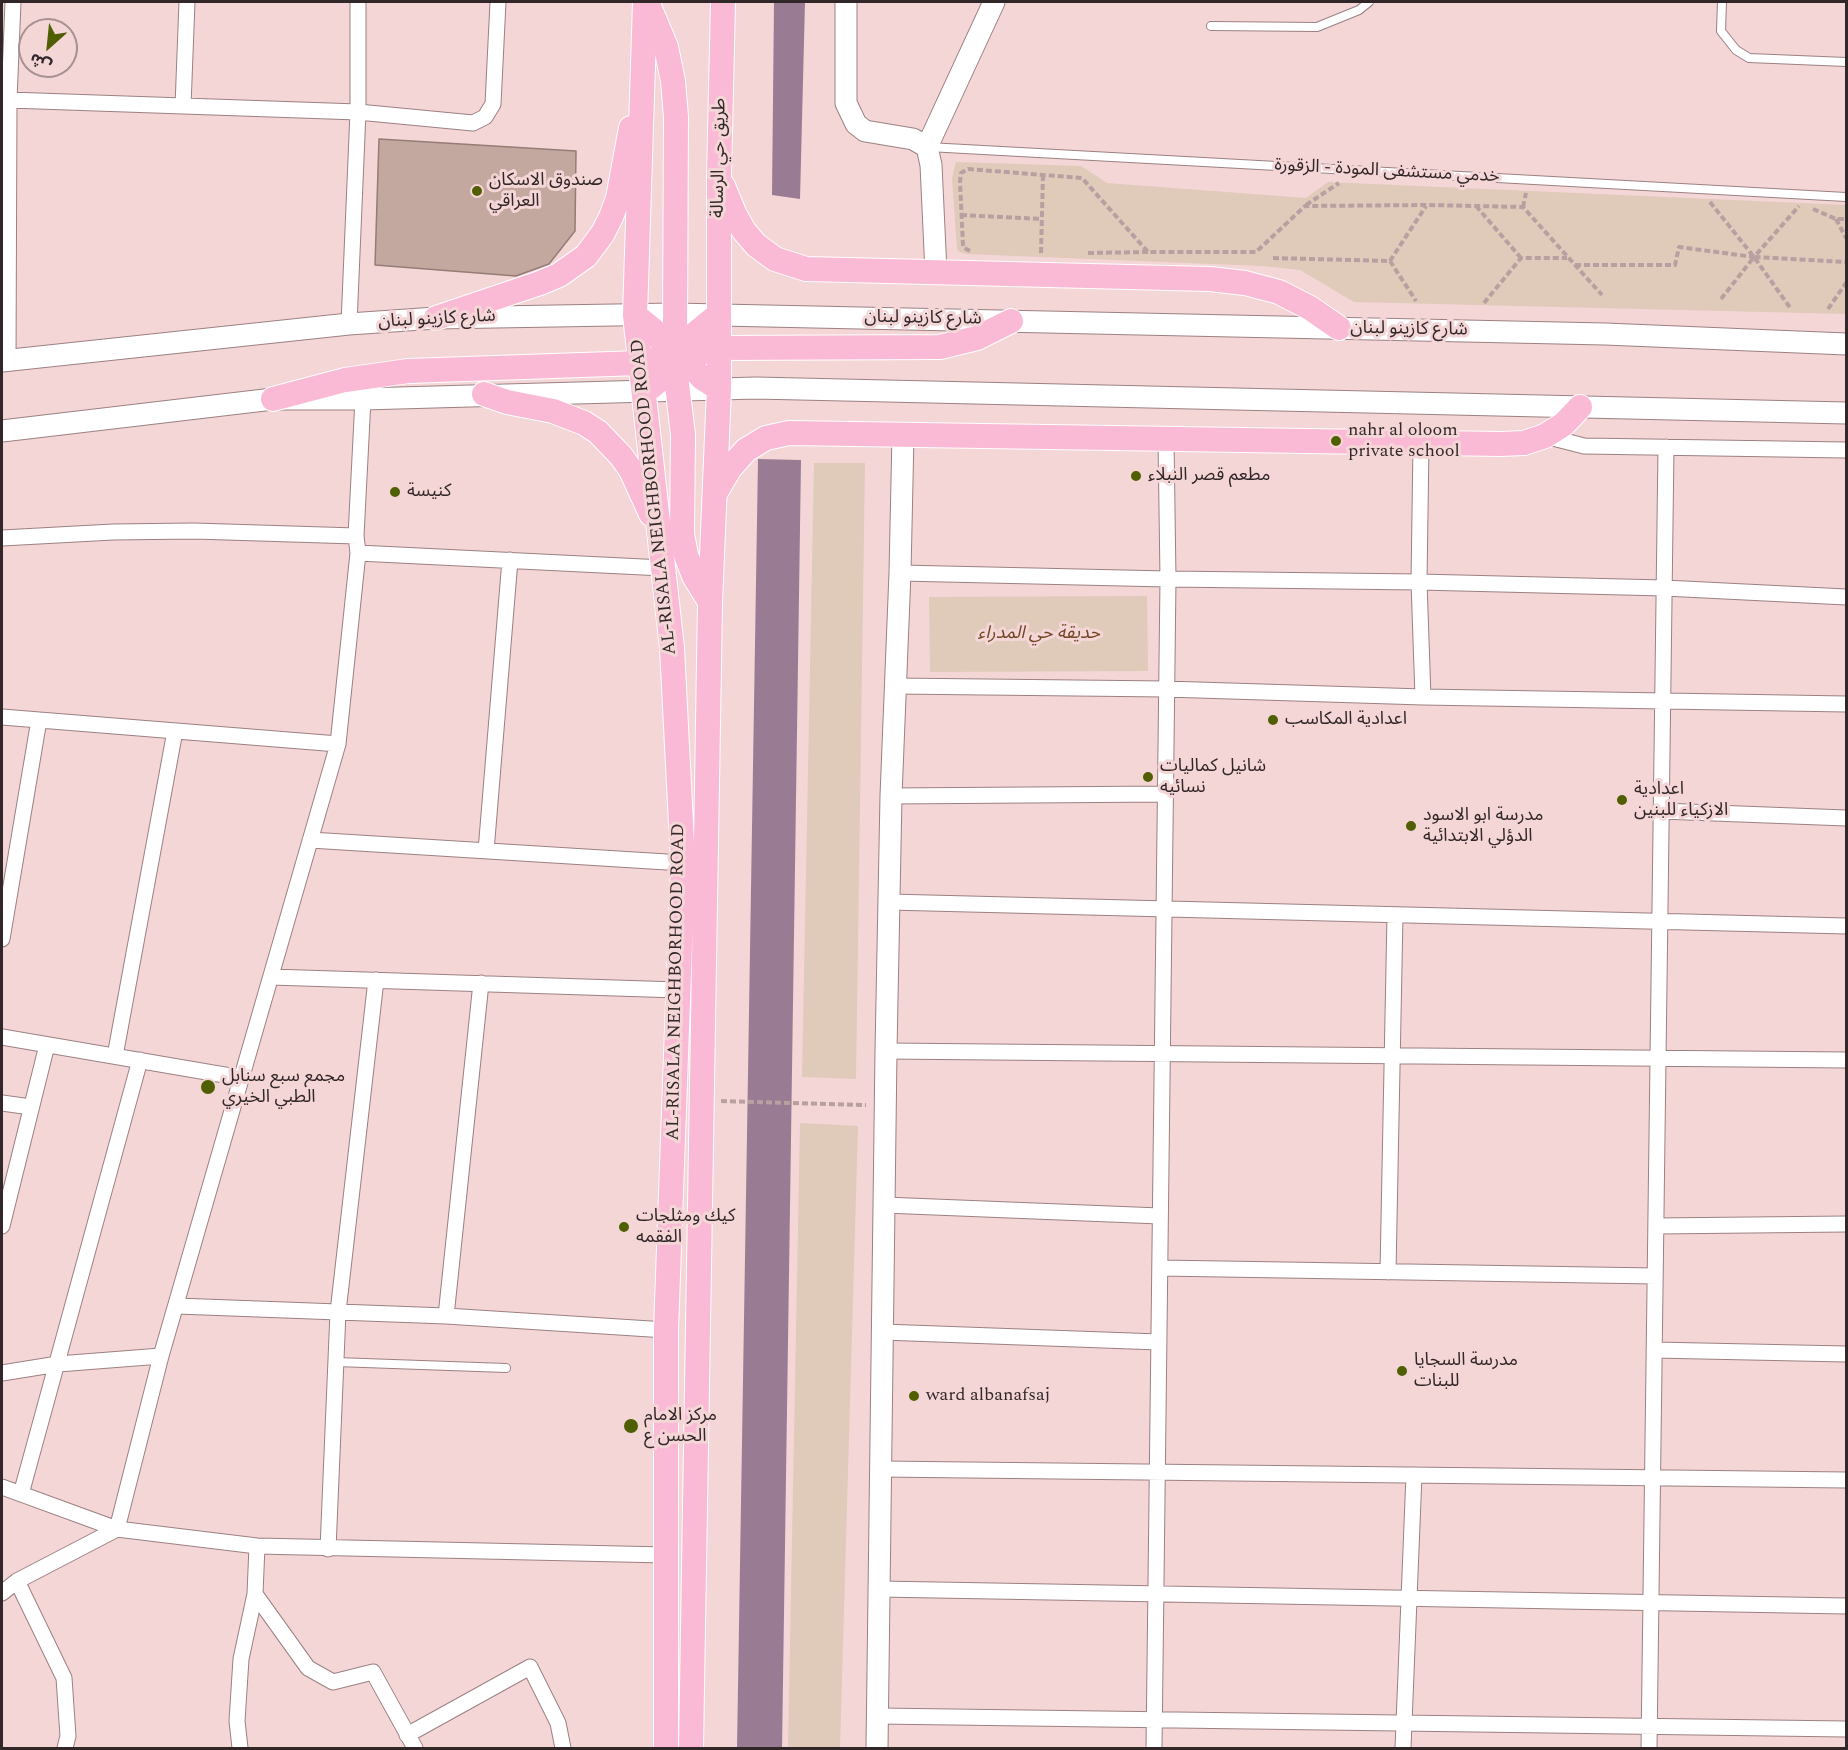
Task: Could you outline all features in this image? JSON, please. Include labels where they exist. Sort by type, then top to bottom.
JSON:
[{"type":"main road","name":"AL-RISALA NEIGHBORHOOD ROAD","points":[[646,2],[635,315],[672,648],[683,863],[666,1330],[666,1749]]},
{"type":"main road","points":[[646,2],[666,47],[673,81],[676,117],[674,314],[683,435],[682,534],[686,555],[694,576],[710,602]]},
{"type":"main road","name":"طريق حي الرسالة","points":[[719,314],[723,2]]},
{"type":"main road","points":[[846,2],[846,103],[856,124],[865,130],[913,138],[927,147]]},
{"type":"main road","points":[[936,273],[932,165],[927,147],[994,2]]},
{"type":"main road","points":[[436,318],[558,275],[586,256],[603,233],[618,198],[628,136],[642,95]]},
{"type":"main road","points":[[719,177],[735,215],[744,231],[756,245],[775,259],[806,268],[1210,279],[1245,283],[1279,292],[1310,308],[1339,328]]},
{"type":"main road","name":"شارع كازينو لبنان","points":[[5,361],[349,324],[436,318],[674,314],[1605,334],[1846,344]]},
{"type":"main road","name":"AL-RISALA NEIGHBORHOOD ROAD","points":[[692,1749],[710,602],[719,389],[719,314]]},
{"type":"main road","points":[[645,392],[719,314]]},
{"type":"main road","points":[[635,315],[658,334],[702,378],[719,389]]},
{"type":"main road","points":[[273,399],[345,380],[408,371],[640,363],[719,348],[940,347],[977,338],[1011,321]]},
{"type":"main road","points":[[2,431],[273,399],[363,399],[756,388],[1846,413]]},
{"type":"main road","points":[[484,394],[507,402],[553,411],[584,423],[597,432],[621,456],[630,470],[646,502],[660,540]]},
{"type":"main road","points":[[713,497],[737,458],[755,443],[777,434],[802,432],[1512,444],[1524,443],[1545,436],[1564,424],[1580,407]]},
{"type":"main road","points":[[877,1749],[888,902],[903,435]]},
{"type":"street","points":[[5,361],[5,183],[13,2]]},
{"type":"street","points":[[183,106],[187,2]]},
{"type":"street","points":[[349,324],[358,112],[358,2]]},
{"type":"street","points":[[9,100],[358,112],[472,123],[485,117],[493,104],[498,2]]},
{"type":"street","points":[[2,1593],[17,1581],[117,1529],[161,1356],[338,744],[357,553],[363,399]]},
{"type":"street","points":[[1545,436],[1584,446],[1846,450]]},
{"type":"street","points":[[1154,1749],[1168,579],[1166,439]]},
{"type":"street","points":[[1421,444],[1419,582],[1422,697]]},
{"type":"street","points":[[1649,1749],[1666,447]]},
{"type":"street","points":[[2,538],[112,532],[194,531],[356,536]]},
{"type":"street","points":[[357,553],[663,568]]},
{"type":"street","points":[[486,851],[510,560]]},
{"type":"street","points":[[900,573],[1664,588],[1846,597]]},
{"type":"street","points":[[896,686],[1166,689],[1422,697],[1846,704]]},
{"type":"street","points":[[2,717],[338,744]]},
{"type":"street","points":[[2,939],[39,720]]},
{"type":"street","points":[[115,1056],[175,731]]},
{"type":"street","points":[[891,796],[1165,794]]},
{"type":"street","points":[[1661,812],[1846,818]]},
{"type":"street","points":[[310,840],[683,863]]},
{"type":"street","points":[[888,902],[1846,926]]},
{"type":"street","points":[[1389,1272],[1395,915]]},
{"type":"street","points":[[272,977],[678,990]]},
{"type":"street","points":[[328,1549],[338,1312],[376,980]]},
{"type":"street","points":[[446,1316],[481,983]]},
{"type":"street","points":[[2,1037],[242,1078]]},
{"type":"street","points":[[2,1226],[6,1188],[32,1107],[47,1045]]},
{"type":"street","points":[[886,1051],[1846,1060]]},
{"type":"street","points":[[21,1494],[140,1060]]},
{"type":"street","points":[[2,1103],[32,1107]]},
{"type":"street","points":[[884,1205],[1160,1216]]},
{"type":"street","points":[[1656,1226],[1846,1224]]},
{"type":"street","points":[[1160,1268],[1655,1276]]},
{"type":"street","points":[[177,1306],[446,1316],[666,1330]]},
{"type":"street","points":[[882,1332],[1159,1342]]},
{"type":"street","points":[[1654,1350],[1846,1354]]},
{"type":"street","points":[[2,1373],[58,1364],[161,1356]]},
{"type":"street","points":[[881,1469],[1846,1480]]},
{"type":"street","points":[[1403,1749],[1414,1475]]},
{"type":"street","points":[[2,1487],[117,1529],[257,1546],[666,1555]]},
{"type":"street","points":[[240,1749],[237,1720],[241,1659],[255,1594],[257,1546]]},
{"type":"street","points":[[17,1581],[64,1677],[68,1736],[65,1749]]},
{"type":"street","points":[[879,1589],[1846,1606]]},
{"type":"street","points":[[255,1594],[308,1668],[333,1682],[373,1672],[411,1742],[530,1667],[558,1723],[563,1749]]},
{"type":"street","points":[[878,1716],[1846,1729]]},
{"type":"lane","points":[[1211,26],[1317,27],[1359,10],[1369,2]]},
{"type":"lane","points":[[1722,2],[1721,31],[1736,50],[1749,58],[1846,62]]},
{"type":"lane","name":"خدمي مستشفى المودة - الزقورة","points":[[927,147],[1846,197]]},
{"type":"lane","points":[[336,1362],[506,1368]]},
{"type":"path","points":[[982,251],[970,251],[964,248],[960,177],[965,170],[1082,177],[1148,252]]},
{"type":"path","points":[[1029,252],[1041,253],[1043,174]]},
{"type":"path","points":[[1523,207],[1526,192]]},
{"type":"path","points":[[1709,201],[1755,257],[1791,309]]},
{"type":"path","points":[[1721,298],[1801,204]]},
{"type":"path","points":[[1390,261],[1427,205]]},
{"type":"path","points":[[1077,253],[1256,252],[1305,206],[1523,207],[1602,295]]},
{"type":"path","points":[[1476,206],[1521,258],[1568,258]]},
{"type":"path","points":[[961,215],[1042,219]]},
{"type":"path","points":[[1836,219],[1846,238]]},
{"type":"path","points":[[1575,265],[1675,266],[1679,247],[1755,257],[1846,262]]},
{"type":"path","points":[[1273,258],[1390,261]]},
{"type":"path","points":[[1484,303],[1521,258]]},
{"type":"path","points":[[1390,261],[1416,301]]},
{"type":"path","points":[[1828,309],[1846,283]]},
{"type":"path","points":[[728,1101],[885,1106]]},
{"type":"green space","points":[[956,162],[1081,166],[1107,183],[1306,198],[1328,182],[1846,205],[1846,314],[1354,302],[1300,270],[1262,266],[966,254],[957,249],[952,178]]},
{"type":"green space","points":[[814,463],[865,463],[856,1079],[802,1077]]},
{"type":"green space","name":"حديقة حي المدراء","points":[[1147,596],[1148,671],[930,672],[929,597]]},
{"type":"green space","points":[[800,1123],[858,1126],[840,1748],[788,1748]]},
{"type":"shaded area","points":[[774,2],[805,2],[800,199],[772,195]]},
{"type":"shaded area","points":[[758,459],[801,460],[782,1748],[737,1748]]},
{"type":"building","name":"صندوق الاسكان العراقي","points":[[379,139],[576,151],[575,231],[549,264],[516,276],[375,265]]},
{"type":"place","name":"صندوق الاسكان العراقي","points":[[477,191]]},
{"type":"place","name":"nahr al oloom private school","points":[[1336,441]]},
{"type":"place","name":"مطعم قصر النبلاء","points":[[1136,476]]},
{"type":"place","name":"كنيسة","points":[[395,492]]},
{"type":"place","name":"اعدادية المكاسب","points":[[1273,720]]},
{"type":"place","name":"شانيل كماليات نسائيه","points":[[1148,777]]},
{"type":"place","name":"اعدادية الازكياء للبنين","points":[[1622,800]]},
{"type":"place","name":"مدرسة ابو الاسود الدؤلي الابتدائية","points":[[1411,826]]},
{"type":"place","name":"مجمع سبع سنابل الطبي الخيري","points":[[208,1087]]},
{"type":"place","name":"كيك ومثلجات الفقمه","points":[[624,1227]]},
{"type":"place","name":"مدرسة السجايا للبنات","points":[[1402,1371]]},
{"type":"place","name":"ward albanafsaj","points":[[914,1396]]},
{"type":"place","name":"مركز الامام الحسن ع","points":[[631,1426]]}]
